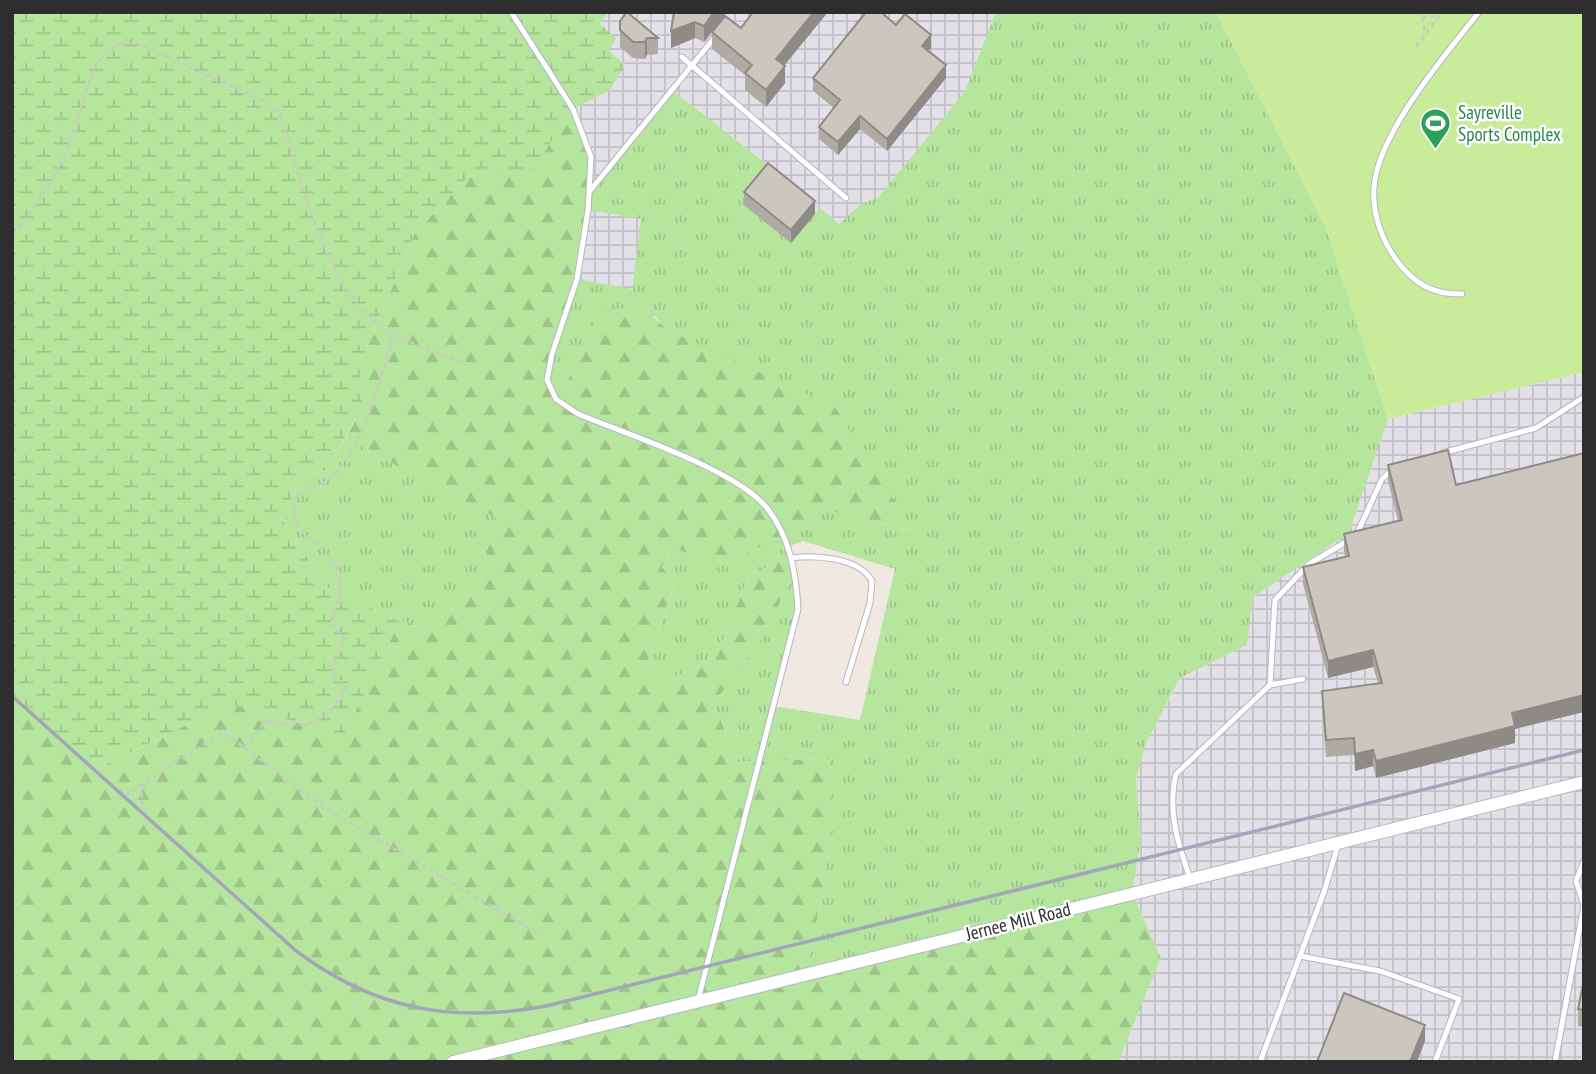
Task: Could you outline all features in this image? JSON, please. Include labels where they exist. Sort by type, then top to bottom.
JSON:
[{"type":"street","name":"Jernee Mill Road","points":[[453,1062],[1584,782]]},
{"type":"lane","points":[[511,12],[573,109],[591,157],[589,192],[576,279],[552,354],[547,380],[556,399],[578,414],[737,484],[766,507],[795,567],[798,609],[698,1000]]},
{"type":"lane","points":[[1462,294],[1447,295],[1430,289],[1406,273],[1381,233],[1374,187],[1385,151],[1407,111],[1437,66],[1479,12]]},
{"type":"lane","points":[[589,192],[717,34]]},
{"type":"lane","points":[[682,57],[846,198]]},
{"type":"lane","points":[[1431,456],[1536,428],[1584,397]]},
{"type":"lane","points":[[1270,685],[1275,600],[1309,564],[1356,536],[1382,479],[1394,468]]},
{"type":"lane","points":[[792,558],[830,558],[863,569],[872,581],[870,603],[846,681]]},
{"type":"lane","points":[[1191,878],[1177,838],[1171,794],[1176,774],[1270,685],[1303,680]]},
{"type":"lane","points":[[1260,1062],[1339,842]]},
{"type":"lane","points":[[1555,1062],[1584,905],[1576,881],[1584,861]]},
{"type":"lane","points":[[1300,956],[1380,971],[1459,999],[1435,1062]]},
{"type":"path","points":[[1416,12],[1422,17],[1425,34]]},
{"type":"path","points":[[1416,47],[1442,12]]},
{"type":"path","points":[[1422,17],[1438,16]]},
{"type":"path","points":[[12,234],[35,209],[70,142],[94,70],[106,52],[123,43],[139,44],[266,102],[280,115],[332,265],[346,292],[391,333],[461,362]]},
{"type":"path","points":[[244,747],[267,721],[286,725],[316,723],[337,705],[346,686],[331,673],[345,638],[331,623],[343,584],[338,566],[294,523],[295,502],[305,487],[333,478],[353,449],[390,350],[391,333]]},
{"type":"path","points":[[125,796],[223,732],[324,807],[540,935]]},
{"type":"path","points":[[145,782],[141,798],[145,814]]},
{"type":"shaded area","points":[[606,12],[996,12],[910,235],[835,407],[577,279],[573,109],[609,51],[600,24]]},
{"type":"shaded area","points":[[1584,372],[1584,1062],[1118,1062],[1161,958],[1132,893],[1141,840],[1136,779],[1146,743],[1181,678],[1247,645],[1253,597],[1349,533],[1388,419]]},
{"type":"green space","points":[[12,12],[607,13],[600,24],[616,38],[609,51],[625,65],[610,90],[573,109],[529,175],[473,172],[415,233],[360,364],[362,406],[327,470],[299,479],[284,524],[329,590],[400,621],[342,738],[271,714],[229,704],[95,770],[12,696]]},
{"type":"green space","points":[[996,12],[1216,12],[1325,226],[1388,419],[1349,533],[1253,597],[1247,645],[1180,678],[1146,743],[1136,779],[1141,840],[1132,893],[807,973],[837,810],[826,784],[829,759],[737,762],[714,703],[767,632],[795,567],[798,609],[774,706],[860,720],[895,569],[803,541],[788,547],[791,558],[749,575],[717,655],[662,684],[647,663],[675,584],[662,568],[672,548],[783,536],[826,510],[912,531],[667,330],[652,313],[600,310],[566,384],[547,380],[552,354],[577,279],[632,289],[641,219],[588,210],[589,192],[672,90],[773,169],[791,242],[820,208],[839,224],[861,204],[879,197],[965,91]]},
{"type":"green space","name":"Sayreville Sports Complex","points":[[1216,12],[1584,12],[1584,372],[1388,419],[1325,226]]},
{"type":"green space","points":[[573,109],[589,147],[591,188],[577,272],[547,380],[566,384],[600,310],[630,309],[644,312],[659,321],[667,330],[835,407],[913,531],[826,510],[783,536],[724,564],[672,548],[662,567],[675,583],[647,663],[662,684],[717,655],[749,575],[791,558],[795,567],[767,632],[714,703],[737,762],[829,759],[826,784],[837,810],[807,973],[1132,893],[1161,958],[1118,1062],[12,1062],[12,696],[95,770],[229,704],[271,714],[342,737],[400,621],[429,628],[479,589],[494,517],[345,438],[362,406],[360,364],[415,233],[473,172],[529,174]]},
{"type":"green space","points":[[345,438],[494,517],[479,589],[429,628],[400,621],[330,591],[284,524],[299,479],[327,470]]},
{"type":"building","points":[[627,12],[658,38],[633,42],[620,30],[620,21]]},
{"type":"building","points":[[674,12],[714,12],[704,26],[695,22],[671,31]]},
{"type":"building","points":[[753,12],[814,12],[776,59],[785,66],[766,90],[745,73],[752,65],[712,32],[725,16],[741,28]]},
{"type":"building","points":[[866,12],[881,12],[896,25],[905,14],[931,35],[922,46],[946,65],[887,139],[860,116],[838,142],[819,127],[840,100],[813,78]]},
{"type":"building","points":[[768,163],[815,201],[791,230],[744,192]]},
{"type":"building","points":[[1448,450],[1456,485],[1584,453],[1584,695],[1512,713],[1515,726],[1376,761],[1373,750],[1355,754],[1354,738],[1326,740],[1322,691],[1382,683],[1373,650],[1328,661],[1303,567],[1349,556],[1344,534],[1402,520],[1388,465]]},
{"type":"building","points":[[1584,980],[1584,1010],[1578,1009]]},
{"type":"building","points":[[1344,993],[1425,1025],[1410,1062],[1317,1062]]},
{"type":"railway","points":[[12,696],[295,950],[354,986],[414,1007],[445,1012],[478,1013],[546,1006],[1584,750]]},
{"type":"place","name":"Sayreville Sports Complex","points":[[1435,150]]}]
